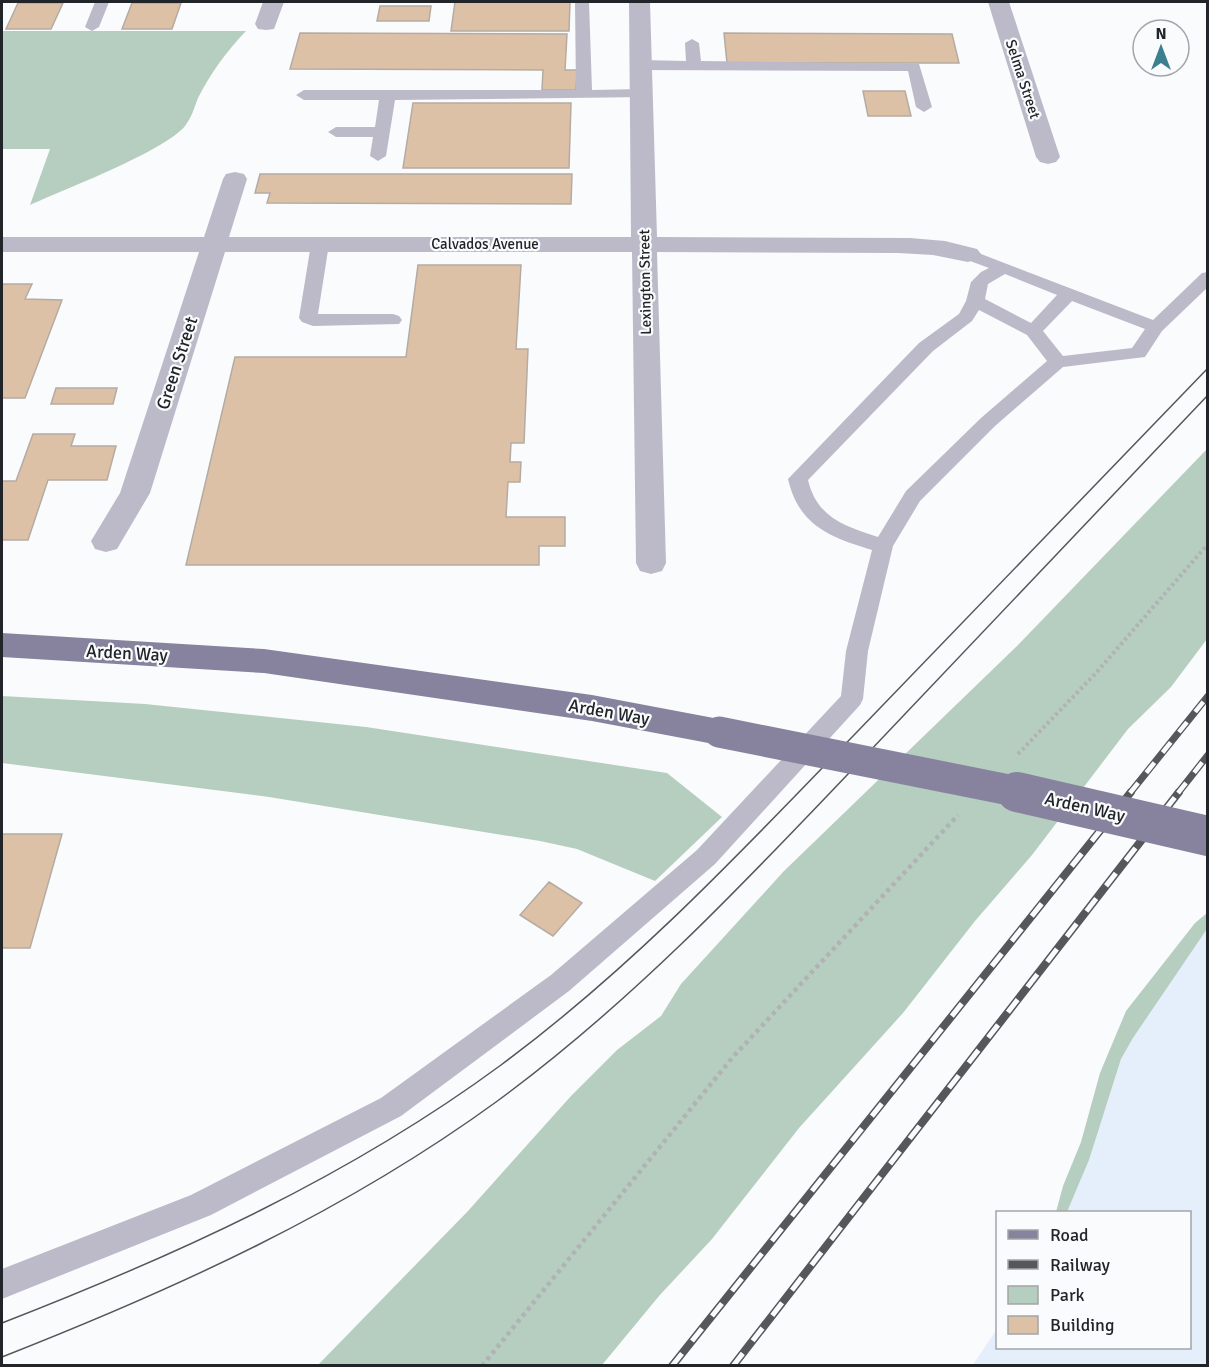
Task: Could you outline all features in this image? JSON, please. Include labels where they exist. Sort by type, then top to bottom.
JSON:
[{"type":"main road","name":"Arden Way","points":[[2,645],[264,661],[592,708],[890,764],[1072,803],[1208,836]]},
{"type":"street","points":[[266,24],[273,2]]},
{"type":"street","name":"Lexington Street","points":[[639,2],[651,564]]},
{"type":"street","name":"Selma Street","points":[[998,2],[1048,157]]},
{"type":"street","name":"Green Street","points":[[106,541],[135,493],[235,179]]},
{"type":"street","name":"Calvados Avenue","points":[[2,244],[926,246],[948,248],[968,254]]},
{"type":"lane","points":[[92,27],[102,2]]},
{"type":"lane","points":[[582,2],[584,94]]},
{"type":"lane","points":[[692,43],[694,65]]},
{"type":"lane","points":[[640,64],[914,67],[924,108]]},
{"type":"lane","points":[[304,94],[641,94]]},
{"type":"lane","points":[[378,156],[388,95]]},
{"type":"lane","points":[[336,132],[382,132]]},
{"type":"lane","points":[[320,244],[308,318],[313,320],[393,320]]},
{"type":"lane","points":[[968,254],[1156,327]]},
{"type":"lane","points":[[883,546],[848,535],[824,523],[812,513],[799,494],[798,479],[926,346],[966,316],[975,301],[980,282],[1004,268]]},
{"type":"lane","points":[[2,1284],[201,1205],[391,1107],[560,983],[706,857],[852,699],[857,651],[883,546],[913,496],[987,422],[1058,362],[1138,353],[1156,327],[1208,277]]},
{"type":"lane","points":[[1033,331],[1069,293]]},
{"type":"lane","points":[[975,301],[1033,331],[1058,362]]},
{"type":"path","points":[[1013,758],[1096,673],[1208,544]]},
{"type":"path","points":[[482,1365],[732,1058],[963,810]]},
{"type":"shaded area","points":[[1207,929],[1207,1365],[972,1366],[996,1330],[996,1349],[1191,1349],[1191,1211],[1067,1211],[1089,1160],[1121,1059]]},
{"type":"green space","points":[[2,31],[246,31],[214,71],[187,123],[174,136],[136,158],[30,205],[50,149],[2,149]]},
{"type":"green space","points":[[1207,449],[1207,639],[1171,687],[1128,729],[1032,855],[975,921],[903,1013],[799,1128],[712,1239],[659,1296],[602,1365],[317,1366],[468,1211],[571,1096],[617,1050],[661,1016],[681,984],[784,871],[1017,646]]},
{"type":"green space","points":[[2,696],[145,704],[366,727],[667,773],[722,817],[655,881],[577,849],[540,841],[269,797],[2,763]]},
{"type":"green space","points":[[1207,913],[1207,929],[1121,1059],[1089,1160],[1067,1211],[1056,1211],[1063,1186],[1081,1142],[1100,1073],[1126,1011],[1195,923]]},
{"type":"building","points":[[455,2],[570,2],[569,31],[451,31]]},
{"type":"building","points":[[18,3],[63,3],[51,29],[6,29]]},
{"type":"building","points":[[132,3],[181,3],[172,29],[122,29]]},
{"type":"building","points":[[380,6],[431,6],[429,21],[377,21]]},
{"type":"building","points":[[300,33],[567,34],[565,70],[577,70],[576,90],[542,90],[543,70],[290,69]]},
{"type":"building","points":[[724,33],[952,34],[959,63],[727,63]]},
{"type":"building","points":[[863,91],[905,91],[911,116],[868,116]]},
{"type":"building","points":[[413,103],[571,103],[569,168],[403,168]]},
{"type":"building","points":[[260,174],[572,174],[571,204],[267,203],[270,193],[255,193]]},
{"type":"building","points":[[418,265],[521,265],[516,349],[528,349],[524,443],[511,443],[510,462],[521,462],[520,482],[508,482],[506,517],[565,517],[565,546],[539,546],[539,565],[186,565],[235,357],[406,357]]},
{"type":"building","points":[[2,284],[32,284],[25,299],[62,300],[25,398],[2,398]]},
{"type":"building","points":[[56,388],[117,388],[113,404],[51,404]]},
{"type":"building","points":[[33,434],[75,434],[71,446],[116,446],[107,480],[48,480],[28,540],[2,540],[2,481],[16,481]]},
{"type":"building","points":[[2,834],[62,834],[30,948],[2,948]]},
{"type":"building","points":[[549,882],[582,903],[553,936],[520,915]]},
{"type":"tram line","points":[[2,1323],[197,1241],[322,1178],[384,1143],[443,1105],[549,1028],[596,989],[728,865],[1208,368]]},
{"type":"tram line","points":[[2,1357],[195,1275],[319,1213],[439,1142],[547,1063],[643,980],[735,892],[1208,395]]},
{"type":"railway","points":[[1130,793],[1208,696]]},
{"type":"railway","points":[[1178,793],[1208,755]]},
{"type":"railway","points":[[672,1366],[1131,792]]},
{"type":"railway","points":[[733,1366],[1179,792]]}]
